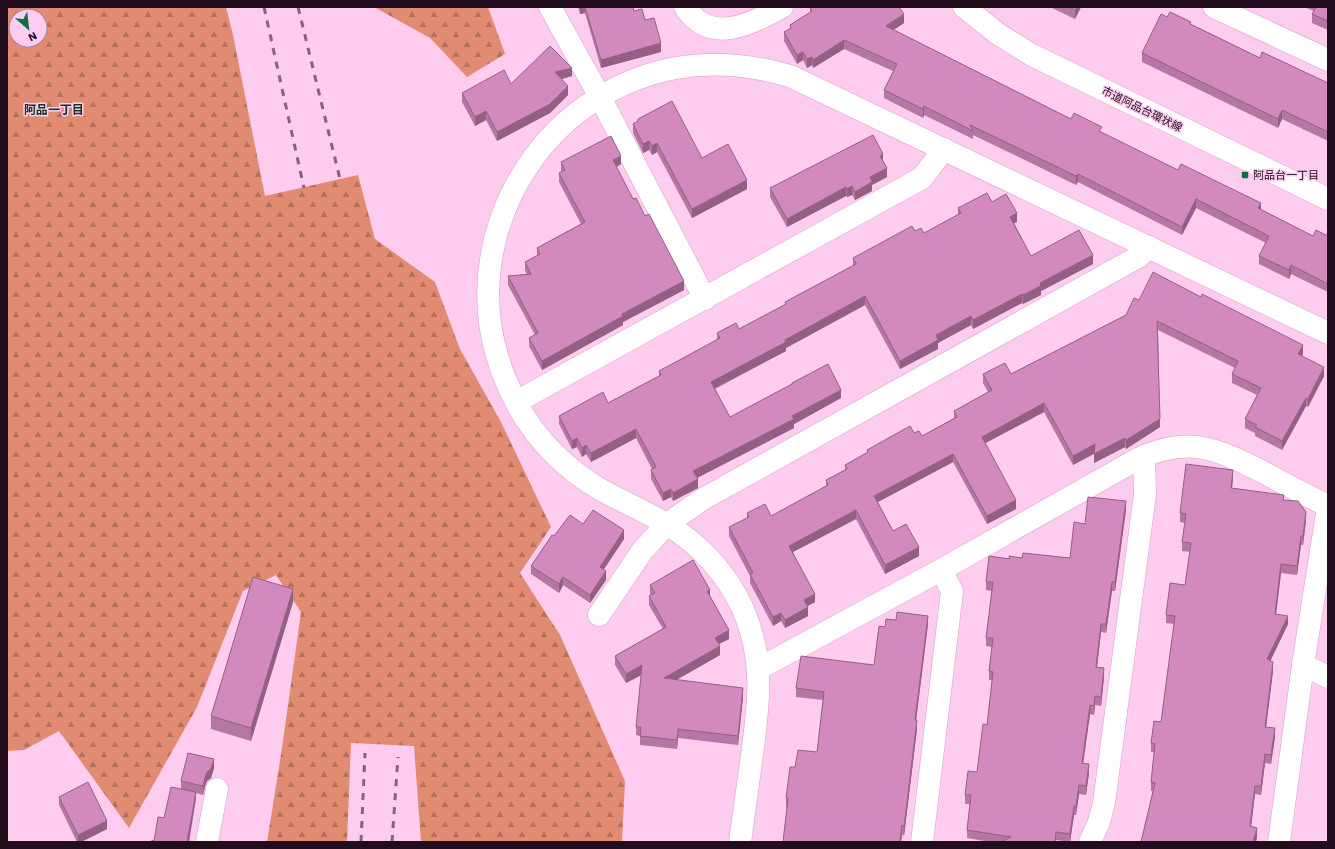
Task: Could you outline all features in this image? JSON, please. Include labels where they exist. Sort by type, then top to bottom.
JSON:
[{"type":"street","points":[[550,7],[600,97],[705,299]]},
{"type":"street","points":[[685,7],[702,23],[711,27],[725,29],[747,24],[782,7]]},
{"type":"street","name":"市道阿品台環状線","points":[[964,7],[998,34],[1032,55],[1328,199]]},
{"type":"street","points":[[1214,7],[1328,60]]},
{"type":"street","points":[[740,842],[759,696],[756,650],[742,606],[726,580],[712,562],[696,546],[667,524],[602,490],[583,478],[548,447],[533,429],[516,402],[501,368],[494,346],[488,300],[489,277],[492,254],[504,210],[525,169],[554,133],[572,117],[600,97],[631,81],[676,68],[722,64],[768,70],[790,76],[1328,333]]},
{"type":"street","points":[[516,402],[922,178],[944,149]]},
{"type":"street","points":[[599,615],[643,550],[667,524],[703,500],[1138,257],[1149,247]]},
{"type":"street","points":[[758,669],[941,570],[1144,456],[1166,449],[1179,447],[1197,447],[1215,450],[1232,457],[1328,506],[1303,665],[1279,842]]},
{"type":"street","points":[[1090,842],[1099,822],[1104,803],[1145,494],[1144,456]]},
{"type":"street","points":[[922,842],[952,591],[941,570]]},
{"type":"street","points":[[1303,665],[1328,677]]},
{"type":"street","points":[[207,842],[217,789]]},
{"type":"green space","points":[[7,7],[226,7],[265,196],[358,175],[375,239],[435,282],[460,349],[501,422],[551,527],[520,573],[560,635],[625,781],[622,842],[421,842],[414,746],[351,743],[347,842],[267,842],[301,612],[276,575],[243,591],[197,707],[129,828],[59,731],[24,750],[7,751]]},
{"type":"green space","points":[[374,7],[488,7],[505,54],[467,77],[430,38]]},
{"type":"building","points":[[585,7],[633,7],[634,11],[642,9],[645,20],[654,18],[661,43],[601,60]]},
{"type":"building","points":[[899,7],[904,14],[886,26],[1071,119],[1074,113],[1102,127],[1099,131],[1178,170],[1181,164],[1261,203],[1258,208],[1313,236],[1316,230],[1328,236],[1328,284],[1291,265],[1289,270],[1259,256],[1269,236],[1196,199],[1182,227],[1078,174],[1076,176],[970,125],[973,131],[924,106],[923,109],[884,90],[897,64],[844,40],[813,60],[812,57],[807,59],[803,52],[797,55],[784,32],[791,28],[790,25],[812,11],[810,8]]},
{"type":"building","points":[[1069,7],[1077,7],[1075,10]]},
{"type":"building","points":[[1316,7],[1328,7],[1328,21],[1312,14]]},
{"type":"building","points":[[1170,12],[1191,22],[1190,24],[1260,58],[1262,52],[1328,83],[1328,132],[1282,110],[1278,119],[1142,53],[1161,14],[1167,17]]},
{"type":"building","points":[[550,46],[572,68],[555,72],[568,86],[550,104],[497,132],[486,111],[475,117],[462,93],[504,70],[511,84]]},
{"type":"building","points":[[672,101],[702,158],[728,144],[747,180],[692,209],[657,143],[652,146],[649,141],[643,144],[633,124],[638,121],[638,119]]},
{"type":"building","points":[[873,135],[883,154],[880,156],[887,168],[870,177],[872,182],[855,192],[852,186],[847,189],[846,187],[787,219],[770,188]]},
{"type":"building","points":[[611,136],[621,156],[613,160],[633,199],[636,198],[645,216],[649,214],[684,281],[622,314],[623,316],[542,361],[529,338],[538,333],[508,276],[531,274],[525,262],[540,254],[537,248],[585,222],[559,173],[565,170],[561,162]]},
{"type":"building","points":[[987,193],[992,202],[1006,194],[1017,213],[1010,217],[1031,256],[1079,230],[1093,255],[1040,283],[1041,286],[1023,295],[1022,294],[973,320],[971,316],[936,335],[938,340],[900,361],[865,296],[785,340],[786,342],[711,382],[730,417],[828,364],[841,390],[792,416],[794,419],[693,471],[698,479],[673,493],[671,489],[663,493],[651,470],[656,467],[636,429],[591,453],[586,445],[582,448],[577,438],[572,441],[559,416],[603,392],[608,403],[661,375],[659,371],[720,338],[717,333],[736,323],[739,329],[786,304],[785,302],[856,264],[853,258],[912,226],[915,231],[921,228],[924,233],[961,213],[958,208]]},
{"type":"building","points":[[1153,272],[1201,297],[1202,294],[1303,345],[1298,354],[1324,367],[1308,399],[1306,398],[1282,441],[1255,427],[1257,425],[1245,419],[1261,388],[1232,374],[1238,361],[1157,321],[1160,419],[1126,440],[1125,438],[1094,454],[1095,444],[1073,456],[1044,403],[982,437],[1016,500],[987,516],[953,454],[874,496],[893,531],[906,524],[919,547],[885,565],[856,510],[789,546],[815,594],[804,600],[808,607],[785,620],[781,613],[773,617],[750,574],[753,573],[729,527],[749,517],[747,513],[765,504],[771,516],[828,485],[826,480],[847,469],[845,465],[868,452],[867,450],[910,426],[914,433],[919,431],[922,436],[957,417],[954,411],[992,390],[983,374],[1005,363],[1011,374],[1126,315],[1134,298],[1139,300]]},
{"type":"building","points":[[1186,464],[1233,470],[1231,488],[1284,495],[1283,500],[1298,501],[1306,512],[1297,566],[1281,564],[1275,614],[1288,616],[1267,659],[1273,662],[1265,727],[1275,728],[1271,755],[1265,754],[1261,786],[1255,786],[1250,826],[1257,828],[1253,842],[1141,842],[1155,783],[1151,782],[1155,744],[1151,743],[1154,721],[1161,722],[1175,616],[1166,615],[1170,583],[1185,585],[1191,543],[1182,542],[1186,514],[1180,513]]},
{"type":"building","points":[[1088,497],[1126,501],[1115,582],[1112,582],[1106,624],[1101,624],[1096,667],[1104,668],[1101,697],[1095,696],[1094,706],[1090,705],[1082,763],[1089,764],[1086,786],[1079,785],[1070,834],[1056,832],[1055,842],[1001,842],[1011,837],[967,830],[971,795],[965,795],[968,771],[977,772],[983,724],[987,725],[993,672],[989,671],[993,638],[986,638],[993,582],[986,582],[989,556],[1010,559],[1009,556],[1022,558],[1023,553],[1070,558],[1074,522],[1085,524]]},
{"type":"building","points":[[593,510],[624,530],[600,567],[606,571],[590,595],[563,577],[559,584],[531,566],[552,535],[554,536],[570,515],[583,524]]},
{"type":"building","points":[[693,560],[710,590],[707,591],[729,630],[715,638],[720,646],[664,678],[743,688],[738,736],[678,729],[677,740],[640,736],[641,727],[636,727],[642,665],[626,674],[615,656],[666,627],[649,596],[655,593],[650,585]]},
{"type":"building","points":[[253,577],[293,589],[251,728],[211,716]]},
{"type":"building","points":[[897,612],[928,616],[904,827],[902,825],[900,842],[783,842],[790,767],[795,767],[798,750],[817,752],[824,692],[796,688],[801,656],[874,665],[879,626],[885,627],[886,619],[896,620]]},
{"type":"building","points":[[188,753],[214,759],[211,769],[207,772],[203,786],[181,781]]},
{"type":"building","points":[[88,782],[107,821],[78,835],[59,797]]},
{"type":"building","points":[[171,787],[196,792],[187,842],[152,842],[152,840],[154,841],[158,817],[164,818]]},
{"type":"railway","points":[[264,7],[304,188]]},
{"type":"railway","points":[[298,7],[340,179]]},
{"type":"railway","points":[[361,842],[365,753]]},
{"type":"railway","points":[[392,842],[398,757]]},
{"type":"place","name":"阿品台一丁目","points":[[1245,175]]},
{"type":"district","name":"阿品一丁目","points":[[54,110]]}]
